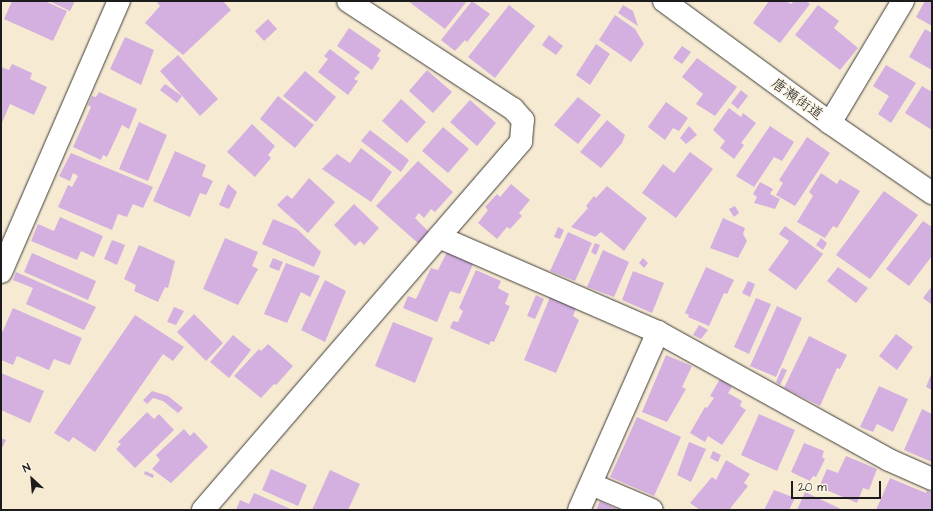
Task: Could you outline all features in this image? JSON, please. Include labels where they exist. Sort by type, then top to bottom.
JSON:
[{"type":"street","points":[[1,272],[119,1]]},
{"type":"street","points":[[203,510],[521,141],[523,120],[513,108],[348,1]]},
{"type":"street","name":"唐瀬街道","points":[[664,1],[830,123],[932,193]]},
{"type":"street","points":[[830,123],[903,1]]},
{"type":"street","points":[[439,237],[658,332],[889,460],[932,479]]},
{"type":"street","points":[[579,510],[658,332]]},
{"type":"street","points":[[591,484],[652,510]]},
{"type":"building","points":[[12,1],[45,1],[67,11],[53,41],[4,19]]},
{"type":"building","points":[[49,1],[75,1],[70,11]]},
{"type":"building","points":[[156,1],[223,1],[231,10],[183,55],[145,23],[160,6]]},
{"type":"building","points":[[408,1],[467,1],[445,29]]},
{"type":"building","points":[[472,1],[490,14],[467,42],[465,40],[455,51],[441,40]]},
{"type":"building","points":[[769,1],[786,1],[791,4],[794,1],[806,1],[810,4],[780,43],[753,23]]},
{"type":"building","points":[[925,1],[932,2],[932,26],[916,17]]},
{"type":"building","points":[[509,5],[535,26],[495,78],[468,57]]},
{"type":"building","points":[[623,5],[633,11],[638,26],[618,13]]},
{"type":"building","points":[[818,5],[839,21],[834,28],[858,48],[840,70],[795,35]]},
{"type":"building","points":[[615,15],[635,29],[644,44],[631,62],[599,40]]},
{"type":"building","points":[[268,19],[277,29],[264,41],[255,31]]},
{"type":"building","points":[[349,28],[381,50],[377,56],[380,58],[372,70],[337,46]]},
{"type":"building","points":[[925,29],[932,33],[932,70],[909,57]]},
{"type":"building","points":[[549,35],[563,46],[556,55],[542,45]]},
{"type":"building","points":[[125,37],[154,50],[141,85],[110,69]]},
{"type":"building","points":[[596,44],[610,54],[590,85],[576,75]]},
{"type":"building","points":[[682,46],[691,52],[682,64],[673,58]]},
{"type":"building","points":[[330,49],[360,72],[354,79],[358,81],[348,95],[318,72],[328,59],[324,56]]},
{"type":"building","points":[[178,55],[218,99],[200,116],[160,71]]},
{"type":"building","points":[[697,58],[737,87],[715,116],[696,104],[703,94],[682,77]]},
{"type":"building","points":[[12,64],[32,73],[30,79],[47,87],[34,115],[10,104],[1,125],[1,67],[9,70]]},
{"type":"building","points":[[886,65],[916,83],[891,123],[878,114],[889,96],[873,86]]},
{"type":"building","points":[[427,70],[452,92],[433,113],[409,91]]},
{"type":"building","points":[[305,71],[336,97],[316,122],[283,96]]},
{"type":"building","points":[[165,84],[182,96],[177,103],[160,90]]},
{"type":"building","points":[[922,86],[932,92],[932,130],[905,113]]},
{"type":"building","points":[[741,90],[748,96],[738,109],[731,103]]},
{"type":"building","points":[[99,92],[137,109],[129,129],[122,125],[107,157],[103,155],[101,160],[73,147],[91,107],[88,105],[92,96],[96,97]]},
{"type":"building","points":[[278,96],[314,125],[295,148],[260,119]]},
{"type":"building","points":[[578,97],[601,115],[578,144],[554,125]]},
{"type":"building","points":[[401,99],[426,122],[407,143],[382,121]]},
{"type":"building","points":[[470,100],[496,123],[477,146],[450,122]]},
{"type":"building","points":[[666,102],[688,118],[679,131],[673,128],[665,140],[648,127]]},
{"type":"building","points":[[729,108],[741,117],[743,113],[756,123],[741,143],[744,145],[734,159],[720,148],[725,141],[713,130]]},
{"type":"building","points":[[607,120],[625,135],[622,143],[601,168],[580,152]]},
{"type":"building","points":[[139,122],[167,135],[148,181],[119,169]]},
{"type":"building","points":[[252,124],[275,146],[268,155],[271,158],[255,177],[227,152]]},
{"type":"building","points":[[689,126],[697,135],[686,144],[680,138]]},
{"type":"building","points":[[770,126],[794,142],[782,161],[774,157],[754,187],[736,176]]},
{"type":"building","points":[[443,127],[469,149],[448,173],[422,151]]},
{"type":"building","points":[[370,130],[409,160],[401,172],[361,141]]},
{"type":"building","points":[[807,137],[830,153],[795,206],[776,195],[783,183],[779,180]]},
{"type":"building","points":[[361,148],[392,172],[371,202],[322,169],[337,154],[350,163]]},
{"type":"building","points":[[175,151],[206,165],[202,176],[213,181],[206,195],[200,193],[190,217],[153,201]]},
{"type":"building","points":[[690,152],[713,169],[676,218],[642,193],[663,164],[674,173]]},
{"type":"building","points":[[71,153],[153,187],[143,208],[133,204],[127,217],[118,214],[112,230],[58,207],[68,185],[72,187],[78,176],[73,173],[70,181],[59,176]]},
{"type":"building","points":[[418,161],[453,192],[435,212],[431,209],[424,218],[419,213],[415,218],[429,232],[419,244],[376,206]]},
{"type":"building","points":[[821,173],[837,184],[840,179],[860,191],[837,228],[833,226],[825,238],[797,222],[813,196],[809,192]]},
{"type":"building","points":[[309,178],[335,202],[308,233],[277,205],[287,195],[292,199]]},
{"type":"building","points":[[760,182],[773,189],[770,194],[780,199],[775,209],[754,203],[757,197],[753,194]]},
{"type":"building","points":[[228,184],[237,192],[229,209],[219,205]]},
{"type":"building","points":[[511,184],[530,200],[519,213],[522,216],[510,229],[507,227],[497,239],[478,223],[488,210],[485,207],[497,194],[500,197]]},
{"type":"building","points":[[607,186],[647,218],[624,251],[601,232],[595,237],[571,227],[588,208],[586,206],[594,196],[596,198]]},
{"type":"building","points":[[884,191],[918,215],[870,279],[836,255]]},
{"type":"building","points":[[354,204],[379,228],[364,245],[360,241],[355,246],[334,225]]},
{"type":"building","points":[[735,206],[739,213],[734,217],[729,209]]},
{"type":"building","points":[[60,217],[103,236],[94,257],[81,251],[77,260],[31,241],[38,224],[54,231]]},
{"type":"building","points":[[723,218],[745,228],[743,234],[747,241],[738,258],[710,248]]},
{"type":"building","points":[[273,219],[297,229],[321,252],[314,267],[262,244]]},
{"type":"building","points":[[923,221],[932,227],[932,256],[909,286],[886,269]]},
{"type":"building","points":[[785,226],[823,254],[796,290],[768,270],[789,241],[779,234]]},
{"type":"building","points":[[558,227],[564,230],[560,239],[554,237]]},
{"type":"building","points":[[568,232],[592,243],[575,281],[550,271]]},
{"type":"building","points":[[225,238],[258,252],[252,266],[258,269],[238,305],[203,289]]},
{"type":"building","points":[[821,238],[827,243],[823,250],[816,245]]},
{"type":"building","points":[[112,240],[125,245],[117,265],[104,259]]},
{"type":"building","points":[[595,243],[600,245],[596,255],[591,252]]},
{"type":"building","points":[[139,245],[175,261],[168,288],[165,287],[158,302],[134,291],[136,285],[124,279]]},
{"type":"building","points":[[603,250],[629,262],[614,297],[587,287]]},
{"type":"building","points":[[447,252],[474,262],[460,294],[450,291],[437,322],[403,308],[408,296],[416,299],[431,268],[438,270]]},
{"type":"building","points":[[32,253],[96,281],[88,300],[24,272]]},
{"type":"building","points":[[273,258],[283,262],[279,271],[269,267]]},
{"type":"building","points":[[643,258],[648,263],[644,268],[639,263]]},
{"type":"building","points":[[286,263],[320,276],[310,297],[301,292],[287,323],[264,314]]},
{"type":"building","points":[[706,267],[734,280],[727,294],[724,293],[709,326],[688,317],[689,315],[685,313]]},
{"type":"building","points":[[838,267],[868,288],[856,303],[827,281]]},
{"type":"building","points":[[476,270],[501,281],[498,288],[509,294],[505,304],[510,306],[494,342],[491,341],[489,345],[450,328],[453,321],[458,322],[463,311],[459,308]]},
{"type":"building","points":[[633,271],[664,283],[652,313],[622,300]]},
{"type":"building","points":[[16,272],[96,307],[84,330],[26,304],[33,288],[13,280]]},
{"type":"building","points":[[325,280],[346,291],[325,342],[301,330]]},
{"type":"building","points":[[748,281],[755,284],[750,297],[742,293]]},
{"type":"building","points":[[932,286],[932,305],[923,298]]},
{"type":"building","points":[[536,295],[544,299],[535,319],[527,316]]},
{"type":"building","points":[[550,297],[576,308],[573,316],[579,320],[556,373],[524,360]]},
{"type":"building","points":[[756,298],[771,304],[749,354],[734,347]]},
{"type":"building","points":[[777,306],[802,318],[776,377],[750,366]]},
{"type":"building","points":[[174,307],[184,311],[176,325],[167,322]]},
{"type":"building","points":[[13,308],[82,338],[70,365],[54,359],[49,370],[17,356],[13,365],[1,360],[1,335]]},
{"type":"building","points":[[194,314],[223,343],[206,361],[177,332]]},
{"type":"building","points":[[135,315],[184,347],[173,361],[163,354],[95,452],[73,437],[69,442],[54,433]]},
{"type":"building","points":[[393,322],[433,338],[415,383],[375,366]]},
{"type":"building","points":[[699,325],[708,330],[701,339],[693,335]]},
{"type":"building","points":[[896,334],[913,347],[897,370],[879,356]]},
{"type":"building","points":[[233,335],[251,350],[229,378],[210,362]]},
{"type":"building","points":[[809,336],[847,355],[840,369],[837,368],[820,406],[784,388]]},
{"type":"building","points":[[268,344],[293,366],[276,385],[274,384],[261,398],[234,376],[259,349],[261,351]]},
{"type":"building","points":[[666,355],[692,366],[682,387],[686,389],[667,422],[642,412]]},
{"type":"building","points":[[782,368],[787,370],[780,385],[776,382]]},
{"type":"building","points":[[932,372],[932,390],[926,387]]},
{"type":"building","points":[[1,373],[44,391],[30,423],[1,410]]},
{"type":"building","points":[[720,379],[732,387],[728,393],[742,401],[740,406],[746,410],[722,445],[708,436],[705,442],[690,433],[705,407],[707,408],[714,398],[710,396]]},
{"type":"building","points":[[879,386],[908,399],[893,432],[877,424],[873,432],[860,427]]},
{"type":"building","points":[[152,391],[168,396],[183,408],[178,413],[163,401],[153,398],[147,404],[143,400]]},
{"type":"building","points":[[922,409],[932,414],[932,462],[904,450]]},
{"type":"building","points":[[147,412],[154,419],[159,414],[174,430],[135,468],[116,449],[121,444],[118,442]]},
{"type":"building","points":[[759,414],[795,430],[777,471],[741,455]]},
{"type":"building","points":[[637,417],[681,437],[654,496],[610,477]]},
{"type":"building","points":[[184,429],[190,436],[194,432],[208,447],[171,483],[152,469],[160,460],[156,455]]},
{"type":"building","points":[[1,438],[6,440],[1,450]]},
{"type":"building","points":[[689,442],[706,449],[691,482],[677,475]]},
{"type":"building","points":[[804,443],[824,451],[822,457],[825,459],[816,477],[813,476],[810,481],[791,472]]},
{"type":"building","points":[[713,451],[721,455],[718,462],[710,458]]},
{"type":"building","points":[[846,456],[877,469],[869,490],[863,488],[857,503],[819,487],[827,469],[838,473]]},
{"type":"building","points":[[726,460],[750,474],[744,483],[748,486],[729,510],[700,510],[690,503],[712,477],[716,480]]},
{"type":"building","points":[[271,469],[307,485],[298,506],[262,490]]},
{"type":"building","points":[[330,470],[360,484],[348,510],[312,510]]},
{"type":"building","points":[[145,471],[154,475],[153,478],[144,474]]},
{"type":"building","points":[[890,478],[926,493],[927,490],[932,493],[932,510],[876,510]]},
{"type":"building","points":[[774,490],[795,498],[789,510],[764,510]]},
{"type":"building","points":[[805,492],[843,510],[797,510]]},
{"type":"building","points":[[254,493],[293,510],[236,510],[240,500],[249,504]]},
{"type":"building","points":[[600,501],[619,510],[596,510]]}]
